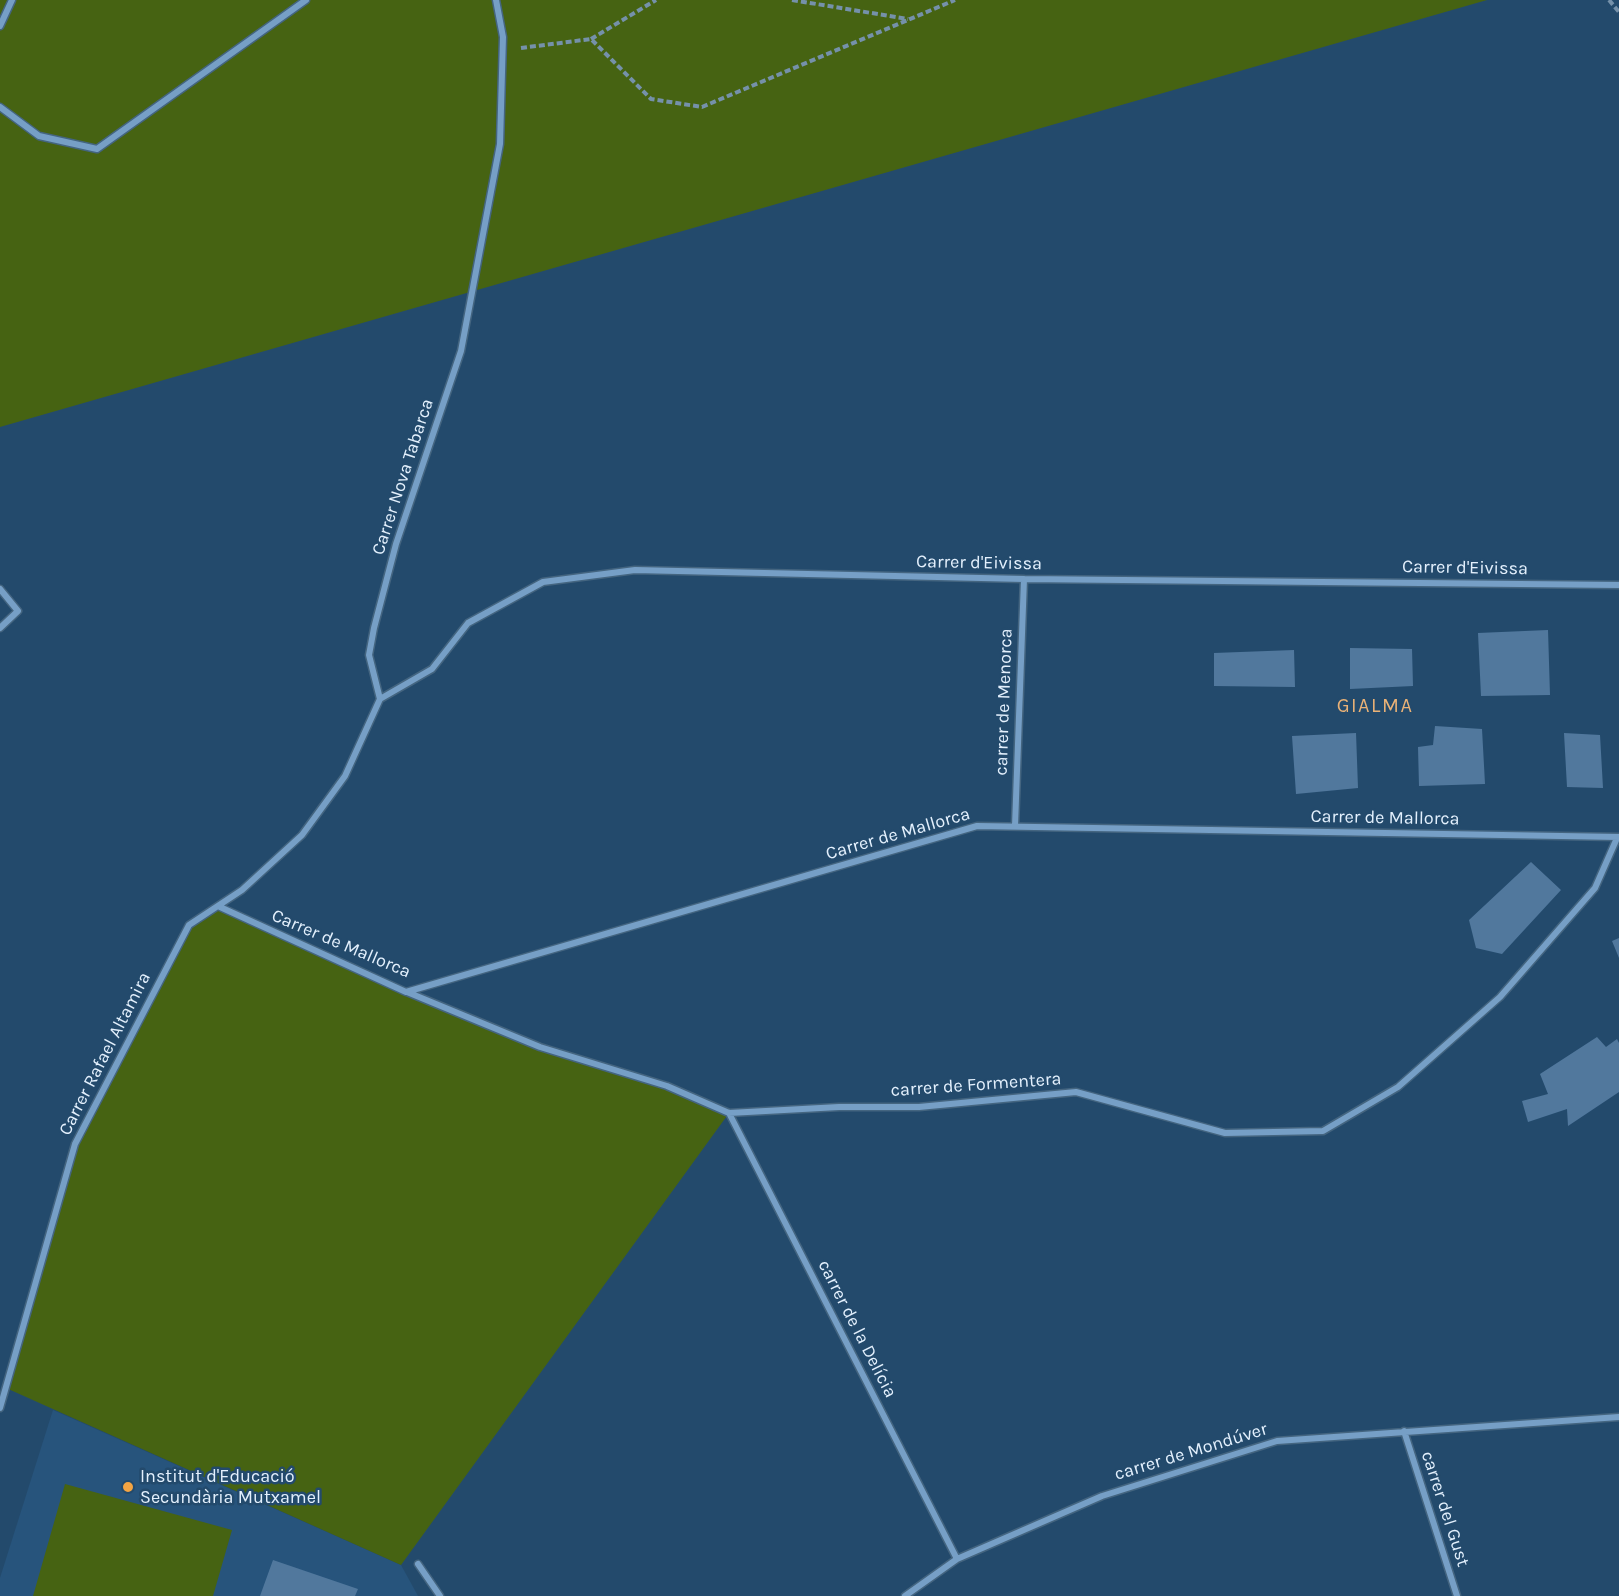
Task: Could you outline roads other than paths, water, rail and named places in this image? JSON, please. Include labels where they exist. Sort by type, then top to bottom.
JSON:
[{"type":"street","points":[[0,26],[12,0]]},
{"type":"street","points":[[0,108],[39,136],[97,148],[306,0]]},
{"type":"street","name":"Carrer Nova Tabarca","points":[[380,699],[369,655],[372,637],[396,544],[461,351],[500,144],[503,50],[496,0]]},
{"type":"street","name":"Carrer d'Eivissa","points":[[380,699],[432,669],[468,623],[543,582],[635,570],[1024,579],[1619,585]]},
{"type":"street","name":"carrer de Menorca","points":[[1015,826],[1024,579]]},
{"type":"street","points":[[0,589],[18,611],[0,628]]},
{"type":"street","points":[[220,907],[302,835],[323,808],[345,776],[380,699]]},
{"type":"street","name":"Carrer de Mallorca","points":[[220,907],[406,992],[977,826],[1618,838]]},
{"type":"street","name":"carrer de Formentera","points":[[406,992],[540,1047],[667,1086],[729,1113],[839,1107],[919,1107],[1076,1092],[1225,1133],[1323,1131],[1398,1087],[1500,998],[1594,888],[1618,838]]},
{"type":"street","name":"Carrer Rafael Altamira","points":[[0,1408],[75,1144],[189,925],[220,907]]},
{"type":"street","name":"carrer de la Delícia","points":[[729,1113],[957,1560]]},
{"type":"street","name":"carrer de Mondúver","points":[[905,1596],[957,1560],[1102,1496],[1277,1441],[1619,1417]]},
{"type":"street","name":"carrer del Gust","points":[[1404,1431],[1457,1596]]},
{"type":"street","points":[[418,1564],[440,1596]]},
{"type":"place","name":"Institut d'Educació Secundària Mutxamel","points":[[128,1487]]},
{"type":"district","name":"GIALMA","points":[[1375,706]]}]
